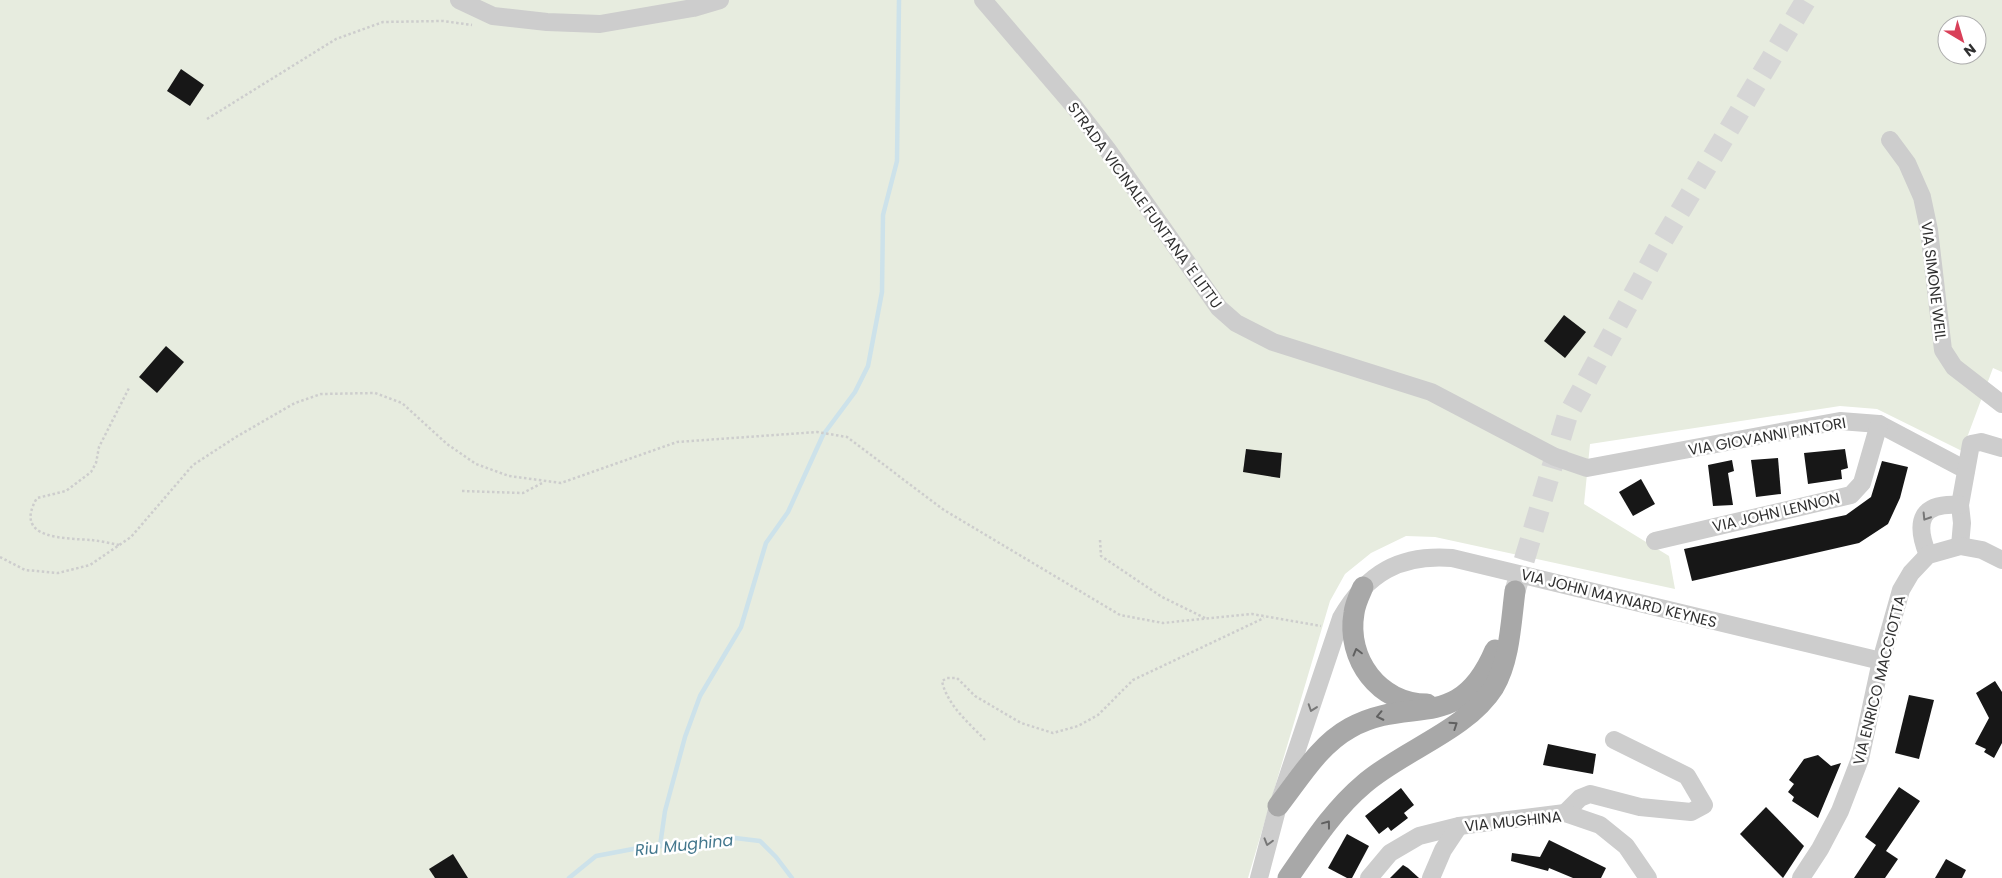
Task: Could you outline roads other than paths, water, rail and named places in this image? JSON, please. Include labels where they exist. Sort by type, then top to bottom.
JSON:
[{"type":"main road","points":[[1363,587],[1353,614],[1354,632],[1361,663],[1375,683],[1395,698],[1419,704],[1444,702],[1468,693]]},
{"type":"main road","points":[[1278,806],[1313,759],[1348,728],[1368,719],[1435,709],[1468,693],[1484,674],[1515,591],[1504,662],[1494,686],[1480,705],[1457,723],[1366,782],[1346,800],[1288,878]]},
{"type":"main road","points":[[1308,878],[1311,846]]},
{"type":"street","points":[[459,0],[493,16],[547,22],[600,24],[693,8],[720,0]]},
{"type":"street","name":"STRADA VICINALE FUNTANA 'E LITTU","points":[[983,0],[1073,105],[1107,149],[1219,308],[1236,323],[1273,342],[1431,392],[1555,457],[1587,468]]},
{"type":"street","name":"VIA SIMONE WEIL","points":[[1890,140],[1907,163],[1922,197],[1929,230],[1943,350],[1954,367],[2002,404]]},
{"type":"street","name":"VIA GIOVANNI PINTORI","points":[[1587,468],[1840,421],[1879,424],[1966,470]]},
{"type":"street","name":"VIA JOHN LENNON","points":[[1655,541],[1851,495],[1862,483],[1879,424]]},
{"type":"street","points":[[1960,546],[1962,524],[1960,505],[1972,444],[1981,442],[2002,448]]},
{"type":"street","points":[[1960,505],[1940,505],[1925,516],[1920,533],[1928,555],[1960,546],[1982,550],[2002,560]]},
{"type":"street","name":"VIA ENRICO MACCIOTTA","points":[[1801,878],[1820,849],[1840,810],[1860,759],[1881,661],[1901,590],[1912,573],[1928,555]]},
{"type":"street","name":"VIA JOHN MAYNARD KEYNES","points":[[1259,878],[1278,806],[1341,618],[1350,602],[1363,587],[1383,571],[1399,564],[1424,558],[1452,558],[1881,661]]},
{"type":"street","points":[[1565,813],[1580,798],[1590,794],[1640,807],[1690,812],[1704,805],[1687,776],[1614,740]]},
{"type":"street","name":"VIA MUGHINA","points":[[1369,878],[1390,853],[1418,836],[1459,826],[1565,813],[1600,826],[1620,841],[1626,846],[1648,878]]},
{"type":"street","points":[[1431,878],[1443,850],[1459,826]]},
{"type":"waterway","points":[[660,846],[665,811],[685,737],[700,696],[741,627],[766,543],[788,512],[823,435],[855,392],[868,366],[882,292],[883,215],[897,161],[899,0]]},
{"type":"waterway","name":"Riu Mughina","points":[[569,878],[596,856],[633,849],[735,838],[760,841],[776,857],[792,878]]},
{"type":"tunnel","points":[[1515,591],[1567,417],[1663,240],[1806,0]]}]
